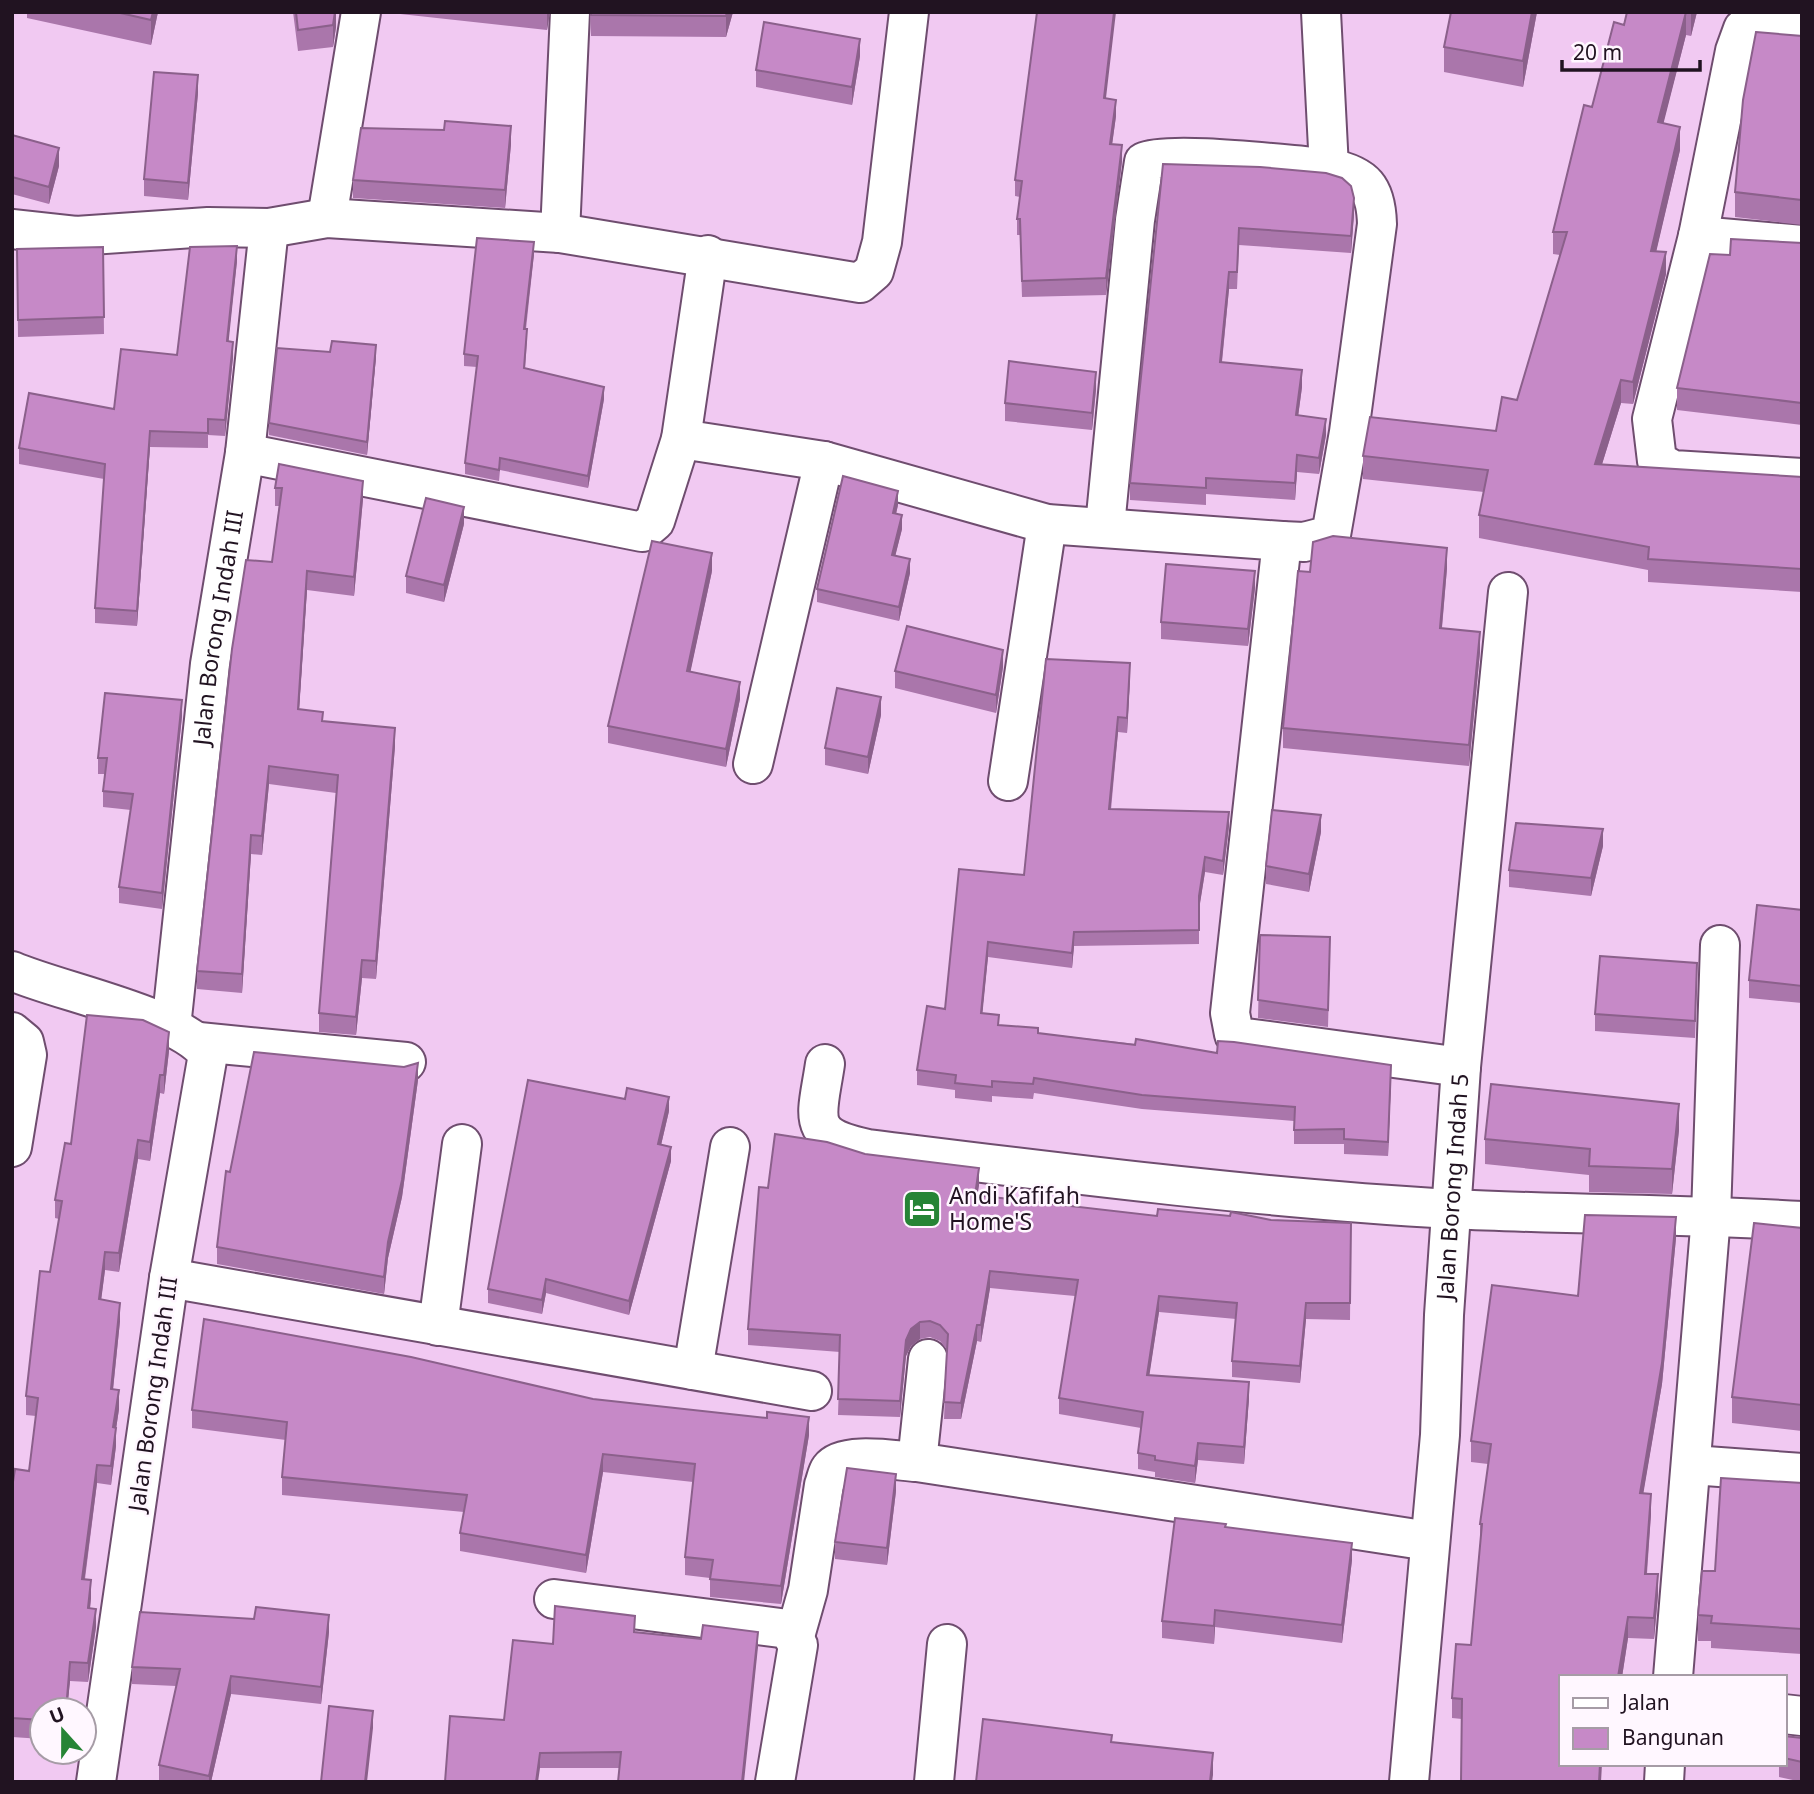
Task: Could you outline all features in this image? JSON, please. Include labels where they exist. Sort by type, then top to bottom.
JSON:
[{"type":"street","points":[[327,218],[361,12]]},
{"type":"street","points":[[560,233],[570,12]]},
{"type":"street","points":[[12,229],[76,236],[208,227],[269,228],[327,218],[560,233],[708,255],[838,282],[860,283],[874,271],[881,242],[897,136],[909,12]]},
{"type":"street","points":[[1321,12],[1329,168]]},
{"type":"street","points":[[1802,20],[1754,23],[1743,29],[1735,51],[1698,236],[1652,419],[1657,461],[1673,470],[1802,478]]},
{"type":"street","points":[[681,439],[824,461],[1047,524],[1304,542],[1331,536],[1349,432],[1377,224],[1377,198],[1369,189],[1344,171],[1329,168],[1179,157],[1153,157],[1144,162],[1135,220],[1105,526]]},
{"type":"street","name":"Jalan Borong Indah III","points":[[96,1782],[169,1278],[208,1067],[208,1054],[185,1035],[209,664],[245,453],[269,228]]},
{"type":"street","points":[[1698,236],[1802,245]]},
{"type":"street","points":[[245,453],[642,532],[655,521],[660,511],[681,439],[708,255]]},
{"type":"street","points":[[753,764],[824,461]]},
{"type":"street","points":[[1008,781],[1047,524]]},
{"type":"street","points":[[1282,541],[1230,1013],[1234,1034],[1461,1068]]},
{"type":"street","name":"Jalan Borong Indah 5","points":[[1409,1782],[1440,1435],[1444,1315],[1461,1068],[1508,592]]},
{"type":"street","points":[[1674,1675],[1711,1216],[1720,945]]},
{"type":"street","points":[[12,971],[185,1035],[406,1062]]},
{"type":"street","points":[[12,1032],[24,1042],[27,1055],[12,1147]]},
{"type":"street","points":[[825,1063],[817,1118],[823,1132],[838,1143],[1205,1188],[1453,1209],[1802,1221]]},
{"type":"street","points":[[438,1326],[462,1144]]},
{"type":"street","points":[[693,1370],[730,1147]]},
{"type":"street","points":[[169,1278],[812,1391]]},
{"type":"street","points":[[917,1462],[929,1359]]},
{"type":"street","points":[[795,1636],[802,1618],[824,1485],[830,1468],[841,1461],[858,1458],[917,1462],[1429,1541]]},
{"type":"street","points":[[1692,1465],[1802,1473]]},
{"type":"street","points":[[554,1599],[788,1629],[798,1644],[775,1782]]},
{"type":"street","points":[[934,1782],[947,1644]]},
{"type":"building","points":[[116,12],[153,12],[151,20]]},
{"type":"building","points":[[296,12],[335,12],[333,25],[298,30]]},
{"type":"building","points":[[591,12],[727,12],[726,16],[591,15]]},
{"type":"building","points":[[1037,12],[1114,12],[1104,98],[1116,100],[1110,144],[1122,145],[1106,278],[1022,281],[1020,219],[1017,219],[1022,181],[1015,180]]},
{"type":"building","points":[[1451,12],[1532,12],[1523,61],[1444,47]]},
{"type":"building","points":[[1627,12],[1686,12],[1658,122],[1680,127],[1651,251],[1666,252],[1633,382],[1621,380],[1595,464],[1802,477],[1802,569],[1648,559],[1649,547],[1479,515],[1488,470],[1363,456],[1370,417],[1496,431],[1502,397],[1517,400],[1567,232],[1553,232],[1584,105],[1592,107],[1614,22],[1624,25]]},
{"type":"building","points":[[764,22],[860,39],[852,87],[756,70]]},
{"type":"building","points":[[1756,32],[1802,36],[1802,200],[1735,192],[1743,100]]},
{"type":"building","points":[[154,72],[198,75],[188,183],[144,179]]},
{"type":"building","points":[[445,121],[511,126],[505,190],[353,180],[361,128],[444,130]]},
{"type":"building","points":[[12,135],[59,148],[49,187],[12,177]]},
{"type":"building","points":[[1163,164],[1260,167],[1326,173],[1342,178],[1351,186],[1354,198],[1351,236],[1239,228],[1237,272],[1229,272],[1220,362],[1302,370],[1296,415],[1326,419],[1319,458],[1297,455],[1295,483],[1206,478],[1206,488],[1130,483]]},
{"type":"building","points":[[477,238],[534,242],[524,329],[527,329],[524,368],[604,387],[588,476],[500,458],[499,470],[465,463],[478,356],[464,354]]},
{"type":"building","points":[[1731,239],[1802,243],[1802,403],[1677,388],[1710,254],[1730,255]]},
{"type":"building","points":[[237,246],[227,341],[233,342],[225,420],[208,419],[208,433],[150,431],[137,611],[95,608],[105,464],[19,448],[29,393],[114,409],[121,349],[177,355],[190,247]]},
{"type":"building","points":[[103,247],[104,317],[18,320],[17,249]]},
{"type":"building","points":[[332,341],[376,345],[367,442],[269,423],[277,348],[330,352]]},
{"type":"building","points":[[1009,361],[1096,372],[1092,413],[1005,403]]},
{"type":"building","points":[[279,464],[363,481],[354,577],[307,571],[298,709],[323,712],[322,721],[395,728],[376,961],[362,960],[356,1017],[319,1013],[338,775],[269,766],[262,836],[251,835],[242,974],[197,971],[232,649],[246,560],[272,562],[282,488],[275,488]]},
{"type":"building","points":[[843,476],[898,491],[893,513],[902,515],[892,555],[910,559],[899,607],[817,589]]},
{"type":"building","points":[[426,498],[464,507],[444,585],[406,576]]},
{"type":"building","points":[[1333,536],[1447,548],[1440,628],[1480,632],[1469,745],[1283,728],[1298,571],[1310,572],[1313,542]]},
{"type":"building","points":[[652,541],[712,553],[687,671],[740,682],[726,749],[608,726]]},
{"type":"building","points":[[1166,564],[1255,571],[1248,629],[1161,622]]},
{"type":"building","points":[[907,626],[1003,650],[996,695],[895,671]]},
{"type":"building","points":[[1046,659],[1130,663],[1127,718],[1118,717],[1109,809],[1229,812],[1223,861],[1205,857],[1199,896],[1199,930],[1074,932],[1072,953],[988,942],[981,1013],[999,1015],[998,1025],[1038,1028],[1038,1033],[1135,1045],[1136,1039],[1217,1053],[1218,1041],[1234,1042],[1391,1065],[1388,1142],[1344,1139],[1344,1129],[1294,1130],[1295,1107],[1142,1095],[1034,1078],[1033,1084],[992,1081],[992,1087],[955,1083],[956,1075],[917,1070],[927,1006],[945,1009],[959,869],[1024,875]]},
{"type":"building","points":[[837,688],[881,697],[868,757],[825,748]]},
{"type":"building","points":[[105,693],[182,700],[162,893],[119,887],[133,794],[103,791],[107,758],[98,758]]},
{"type":"building","points":[[1272,810],[1321,815],[1309,874],[1266,866]]},
{"type":"building","points":[[1516,823],[1603,829],[1591,878],[1509,870]]},
{"type":"building","points":[[1757,905],[1802,910],[1802,986],[1749,980]]},
{"type":"building","points":[[1260,935],[1330,937],[1328,1010],[1258,1000]]},
{"type":"building","points":[[1600,956],[1697,963],[1695,1021],[1595,1014]]},
{"type":"building","points":[[87,1015],[143,1020],[169,1032],[164,1075],[160,1075],[150,1142],[138,1140],[119,1253],[105,1252],[99,1299],[120,1303],[111,1389],[119,1390],[111,1466],[97,1465],[82,1579],[91,1580],[88,1608],[96,1609],[88,1663],[70,1662],[67,1696],[28,1696],[28,1719],[12,1718],[12,1488],[15,1469],[29,1471],[38,1398],[26,1396],[40,1271],[50,1272],[62,1201],[55,1200],[65,1143],[71,1144]]},
{"type":"building","points":[[254,1052],[404,1067],[418,1063],[402,1180],[388,1242],[384,1277],[217,1247],[226,1171],[230,1172]]},
{"type":"building","points":[[528,1080],[625,1099],[627,1088],[669,1097],[658,1144],[671,1147],[629,1301],[546,1279],[542,1300],[488,1289]]},
{"type":"building","points":[[1491,1084],[1679,1104],[1672,1169],[1589,1166],[1590,1149],[1485,1139]]},
{"type":"building","points":[[775,1134],[827,1142],[865,1154],[979,1168],[975,1195],[1157,1216],[1158,1209],[1230,1216],[1231,1212],[1271,1220],[1351,1223],[1350,1303],[1306,1303],[1300,1366],[1232,1361],[1237,1303],[1159,1296],[1147,1375],[1249,1382],[1244,1447],[1198,1443],[1195,1466],[1155,1460],[1155,1456],[1138,1453],[1143,1412],[1059,1398],[1078,1280],[990,1271],[981,1325],[977,1325],[961,1403],[944,1402],[948,1334],[940,1325],[930,1321],[920,1322],[911,1329],[906,1340],[900,1401],[838,1399],[840,1335],[748,1329],[759,1187],[768,1188]]},
{"type":"building","points":[[1585,1215],[1676,1217],[1662,1363],[1640,1493],[1651,1494],[1645,1574],[1658,1574],[1654,1618],[1628,1617],[1618,1675],[1559,1675],[1559,1766],[1600,1766],[1599,1782],[1461,1782],[1462,1699],[1452,1698],[1456,1644],[1471,1645],[1480,1524],[1491,1444],[1471,1441],[1492,1285],[1578,1296]]},
{"type":"building","points":[[1754,1223],[1802,1228],[1802,1405],[1732,1397]]},
{"type":"building","points":[[204,1319],[411,1357],[593,1399],[767,1418],[767,1412],[809,1417],[781,1586],[710,1579],[713,1560],[685,1557],[695,1464],[603,1454],[586,1555],[460,1533],[467,1495],[282,1477],[287,1422],[192,1410]]},
{"type":"building","points":[[847,1468],[896,1474],[887,1548],[835,1542]]},
{"type":"building","points":[[1721,1478],[1802,1483],[1802,1629],[1711,1623],[1712,1616],[1698,1615],[1702,1571],[1715,1571]]},
{"type":"building","points":[[1175,1518],[1352,1543],[1342,1625],[1215,1610],[1214,1626],[1162,1621]]},
{"type":"building","points":[[555,1606],[635,1616],[634,1632],[701,1639],[703,1625],[758,1632],[742,1782],[618,1782],[621,1752],[540,1753],[536,1782],[445,1782],[450,1716],[504,1720],[513,1640],[553,1644]]},
{"type":"building","points":[[256,1607],[329,1615],[321,1687],[231,1676],[209,1776],[159,1765],[180,1669],[132,1667],[140,1612],[254,1619]]},
{"type":"building","points":[[329,1706],[373,1711],[365,1782],[321,1782]]},
{"type":"building","points":[[983,1719],[1112,1735],[1111,1742],[1213,1753],[1210,1782],[976,1782]]},
{"type":"building","points":[[1786,1736],[1802,1738],[1802,1762],[1786,1758]]},
{"type":"place","name":"Andi Kafifah Home'S","points":[[922,1209]]}]
